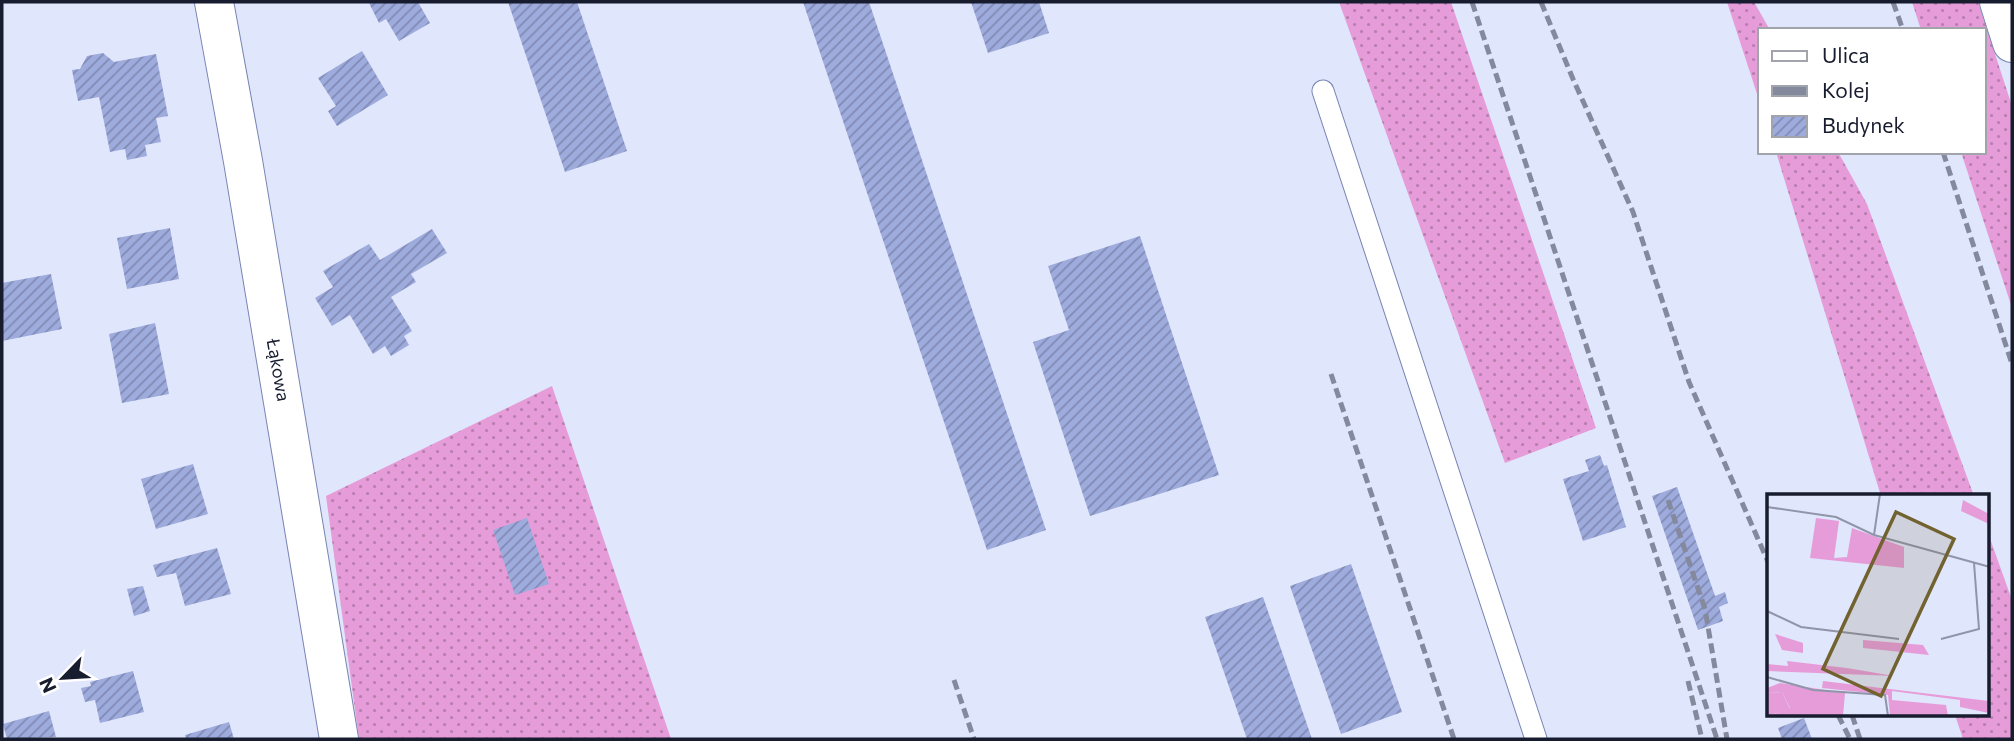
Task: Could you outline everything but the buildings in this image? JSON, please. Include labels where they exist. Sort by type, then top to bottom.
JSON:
[{"type":"street","name":"Łąkowa","points":[[214,2],[339,739]]},
{"type":"street","points":[[1998,2],[2012,43]]},
{"type":"lane","points":[[1323,92],[1536,739]]},
{"type":"shaded area","points":[[1339,2],[1451,2],[1596,428],[1505,463]]},
{"type":"shaded area","points":[[1727,2],[1754,2],[1769,28],[1758,28],[1758,97]]},
{"type":"shaded area","points":[[1912,2],[1978,2],[2012,106],[2012,308],[1962,154],[1986,154],[1986,28],[1920,28]]},
{"type":"shaded area","points":[[1777,154],[1839,154],[1867,204],[1973,494],[1880,494]]},
{"type":"shaded area","points":[[552,386],[671,739],[359,739],[326,496]]},
{"type":"shaded area","points":[[1990,539],[2012,600],[2012,739],[1963,739],[1955,716],[1990,716]]},
{"type":"railway","points":[[1472,2],[1717,739]]},
{"type":"railway","points":[[1541,2],[1633,212],[1689,382],[1767,559]]},
{"type":"railway","points":[[1893,2],[1902,28]]},
{"type":"railway","points":[[1944,154],[2012,364]]},
{"type":"railway","points":[[1331,374],[1454,739]]},
{"type":"railway","points":[[1668,500],[1705,609],[1727,739]]},
{"type":"railway","points":[[954,680],[974,739]]},
{"type":"railway","points":[[1688,681],[1702,739]]},
{"type":"railway","points":[[1838,716],[1850,739]]},
{"type":"railway","points":[[1852,716],[1860,739]]}]
